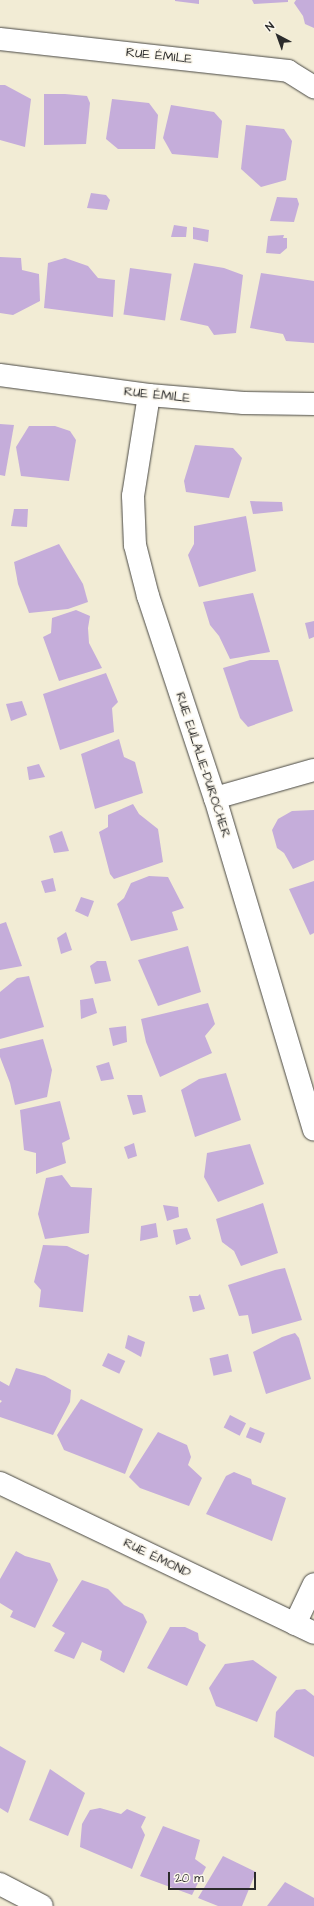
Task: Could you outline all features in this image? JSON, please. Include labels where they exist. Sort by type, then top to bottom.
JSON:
[{"type":"street","name":"RUE ÉMILE","points":[[0,39],[288,71],[314,87]]},
{"type":"street","name":"RUE ÉMILE","points":[[0,374],[149,395],[244,403],[314,404]]},
{"type":"street","name":"RUE EULALIE-DUROCHER","points":[[149,395],[133,496],[135,545],[148,596],[215,798],[314,1130]]},
{"type":"street","points":[[215,798],[314,770]]},
{"type":"street","name":"RUE ÉMOND","points":[[0,1483],[314,1633]]},
{"type":"street","points":[[295,1624],[314,1584]]},
{"type":"street","points":[[0,1884],[36,1905]]},
{"type":"building","points":[[199,0],[199,4],[175,1]]},
{"type":"building","points":[[252,0],[288,0],[288,2],[254,4]]},
{"type":"building","points":[[296,0],[314,0],[314,28],[305,24],[303,16],[294,3]]},
{"type":"building","points":[[0,85],[5,85],[31,99],[25,147],[0,140]]},
{"type":"building","points":[[44,94],[87,96],[90,103],[86,144],[44,145]]},
{"type":"building","points":[[112,99],[149,103],[158,115],[155,149],[118,149],[106,139]]},
{"type":"building","points":[[171,105],[214,112],[222,121],[218,158],[172,154],[163,138]]},
{"type":"building","points":[[246,125],[284,129],[292,141],[286,180],[261,187],[241,169]]},
{"type":"building","points":[[91,193],[106,195],[110,200],[107,210],[87,208]]},
{"type":"building","points":[[277,197],[297,198],[299,204],[294,222],[270,221]]},
{"type":"building","points":[[174,225],[187,227],[186,237],[171,237]]},
{"type":"building","points":[[193,227],[209,230],[208,242],[193,239]]},
{"type":"building","points":[[284,235],[283,238],[287,238],[287,248],[280,254],[266,253],[268,236]]},
{"type":"building","points":[[0,257],[21,258],[22,270],[39,274],[40,301],[13,315],[0,313]]},
{"type":"building","points":[[65,258],[88,266],[98,278],[115,280],[113,317],[44,308],[48,263]]},
{"type":"building","points":[[194,263],[224,268],[243,275],[236,333],[214,335],[208,326],[180,320]]},
{"type":"building","points":[[130,268],[172,274],[165,320],[123,315]]},
{"type":"building","points":[[261,273],[314,281],[314,343],[286,341],[283,334],[250,328]]},
{"type":"building","points":[[0,424],[14,425],[5,476],[0,475]]},
{"type":"building","points":[[29,426],[55,426],[70,431],[76,440],[69,481],[21,476],[16,447]]},
{"type":"building","points":[[195,445],[233,448],[242,458],[229,498],[186,492],[184,481]]},
{"type":"building","points":[[250,501],[282,502],[283,511],[253,514]]},
{"type":"building","points":[[14,509],[28,509],[27,527],[11,526]]},
{"type":"building","points":[[246,516],[256,571],[199,587],[188,555],[194,544],[194,526]]},
{"type":"building","points":[[59,544],[83,584],[88,602],[68,609],[29,613],[18,584],[14,562]]},
{"type":"building","points":[[253,593],[270,652],[230,659],[219,636],[210,625],[203,602]]},
{"type":"building","points":[[76,610],[90,616],[88,628],[89,643],[102,668],[59,681],[43,637],[51,633],[52,618]]},
{"type":"building","points":[[314,621],[314,637],[309,639],[305,623]]},
{"type":"building","points":[[250,660],[278,660],[293,711],[248,727],[240,718],[223,668]]},
{"type":"building","points":[[106,673],[118,702],[112,708],[114,732],[60,750],[43,694]]},
{"type":"building","points":[[22,701],[27,715],[11,721],[6,704]]},
{"type":"building","points":[[119,739],[124,757],[135,762],[143,793],[95,809],[81,754]]},
{"type":"building","points":[[39,764],[45,777],[29,780],[27,767]]},
{"type":"building","points":[[133,804],[139,814],[158,829],[163,862],[114,879],[110,874],[99,832],[108,827],[108,815]]},
{"type":"building","points":[[314,810],[314,860],[293,869],[284,853],[277,848],[272,830],[278,819],[292,811]]},
{"type":"building","points":[[62,831],[69,851],[54,853],[49,836]]},
{"type":"building","points":[[149,876],[168,877],[184,908],[172,912],[178,930],[131,941],[117,904],[124,898],[131,883]]},
{"type":"building","points":[[53,878],[56,891],[45,893],[41,881]]},
{"type":"building","points":[[314,881],[314,933],[310,935],[289,889]]},
{"type":"building","points":[[81,897],[94,901],[88,917],[75,911]]},
{"type":"building","points":[[6,922],[22,966],[0,970],[0,924]]},
{"type":"building","points":[[66,932],[72,950],[61,954],[57,938]]},
{"type":"building","points":[[188,946],[201,992],[158,1006],[138,960]]},
{"type":"building","points":[[97,961],[106,961],[111,981],[95,984],[90,966]]},
{"type":"building","points":[[29,976],[44,1027],[0,1039],[0,992],[17,978]]},
{"type":"building","points":[[93,998],[97,1013],[81,1019],[80,1000]]},
{"type":"building","points":[[208,1003],[215,1024],[205,1036],[212,1053],[160,1077],[146,1042],[141,1019]]},
{"type":"building","points":[[126,1026],[127,1042],[113,1046],[109,1028]]},
{"type":"building","points":[[43,1039],[52,1070],[47,1097],[15,1105],[10,1083],[0,1057],[0,1049]]},
{"type":"building","points":[[109,1062],[114,1079],[101,1081],[96,1066]]},
{"type":"building","points":[[226,1073],[241,1120],[195,1137],[181,1090],[199,1079]]},
{"type":"building","points":[[127,1095],[142,1095],[146,1112],[133,1115]]},
{"type":"building","points":[[60,1101],[70,1139],[62,1143],[66,1163],[36,1174],[36,1153],[24,1150],[20,1110]]},
{"type":"building","points":[[134,1143],[137,1156],[128,1159],[124,1147]]},
{"type":"building","points":[[250,1144],[264,1184],[218,1202],[204,1177],[207,1153]]},
{"type":"building","points":[[62,1175],[71,1187],[92,1188],[89,1233],[45,1239],[38,1214],[46,1178]]},
{"type":"building","points":[[263,1203],[278,1253],[241,1266],[234,1251],[222,1242],[216,1219]]},
{"type":"building","points":[[163,1205],[178,1207],[179,1217],[167,1221]]},
{"type":"building","points":[[156,1223],[158,1237],[140,1241],[141,1226]]},
{"type":"building","points":[[187,1228],[191,1239],[176,1245],[173,1230]]},
{"type":"building","points":[[43,1245],[67,1246],[86,1255],[89,1254],[83,1312],[39,1307],[41,1290],[34,1282]]},
{"type":"building","points":[[285,1268],[302,1320],[252,1334],[248,1315],[239,1316],[228,1285]]},
{"type":"building","points":[[200,1294],[205,1309],[193,1312],[189,1296],[198,1296]]},
{"type":"building","points":[[295,1333],[299,1338],[311,1379],[266,1394],[253,1352],[282,1337]]},
{"type":"building","points":[[128,1335],[145,1342],[141,1357],[125,1348]]},
{"type":"building","points":[[108,1353],[125,1361],[119,1374],[102,1366]]},
{"type":"building","points":[[228,1354],[232,1372],[214,1376],[209,1358]]},
{"type":"building","points":[[16,1368],[45,1376],[71,1390],[70,1402],[53,1435],[0,1417],[0,1403],[2,1401],[0,1400],[0,1381],[9,1386]]},
{"type":"building","points":[[81,1399],[143,1429],[125,1474],[64,1450],[57,1435]]},
{"type":"building","points":[[230,1415],[246,1423],[240,1436],[224,1427]]},
{"type":"building","points":[[250,1427],[265,1433],[261,1443],[246,1437]]},
{"type":"building","points":[[158,1432],[187,1445],[191,1457],[188,1465],[202,1478],[189,1506],[140,1488],[129,1477]]},
{"type":"building","points":[[234,1472],[251,1479],[252,1484],[286,1498],[272,1541],[206,1514],[226,1476]]},
{"type":"building","points":[[16,1551],[25,1556],[50,1563],[58,1580],[35,1628],[10,1617],[13,1611],[0,1603],[0,1579]]},
{"type":"building","points":[[82,1580],[108,1589],[124,1605],[143,1614],[147,1622],[124,1673],[100,1660],[102,1651],[82,1642],[74,1659],[54,1651],[65,1633],[52,1626]]},
{"type":"building","points":[[170,1627],[185,1627],[198,1633],[199,1640],[206,1645],[187,1686],[147,1668]]},
{"type":"building","points":[[253,1660],[277,1677],[257,1722],[216,1706],[209,1688],[225,1664]]},
{"type":"building","points":[[305,1689],[314,1696],[314,1757],[274,1737],[276,1712],[296,1690]]},
{"type":"building","points":[[0,1746],[26,1761],[8,1813],[0,1808]]},
{"type":"building","points":[[50,1769],[85,1793],[68,1836],[29,1820]]},
{"type":"building","points":[[100,1808],[121,1814],[127,1809],[146,1817],[141,1827],[145,1835],[132,1869],[80,1847],[82,1824],[90,1810]]},
{"type":"building","points":[[163,1826],[200,1840],[195,1859],[206,1867],[192,1895],[140,1876]]},
{"type":"building","points":[[223,1856],[256,1872],[242,1906],[218,1906],[198,1898]]},
{"type":"building","points":[[285,1882],[314,1898],[314,1906],[267,1906]]}]
